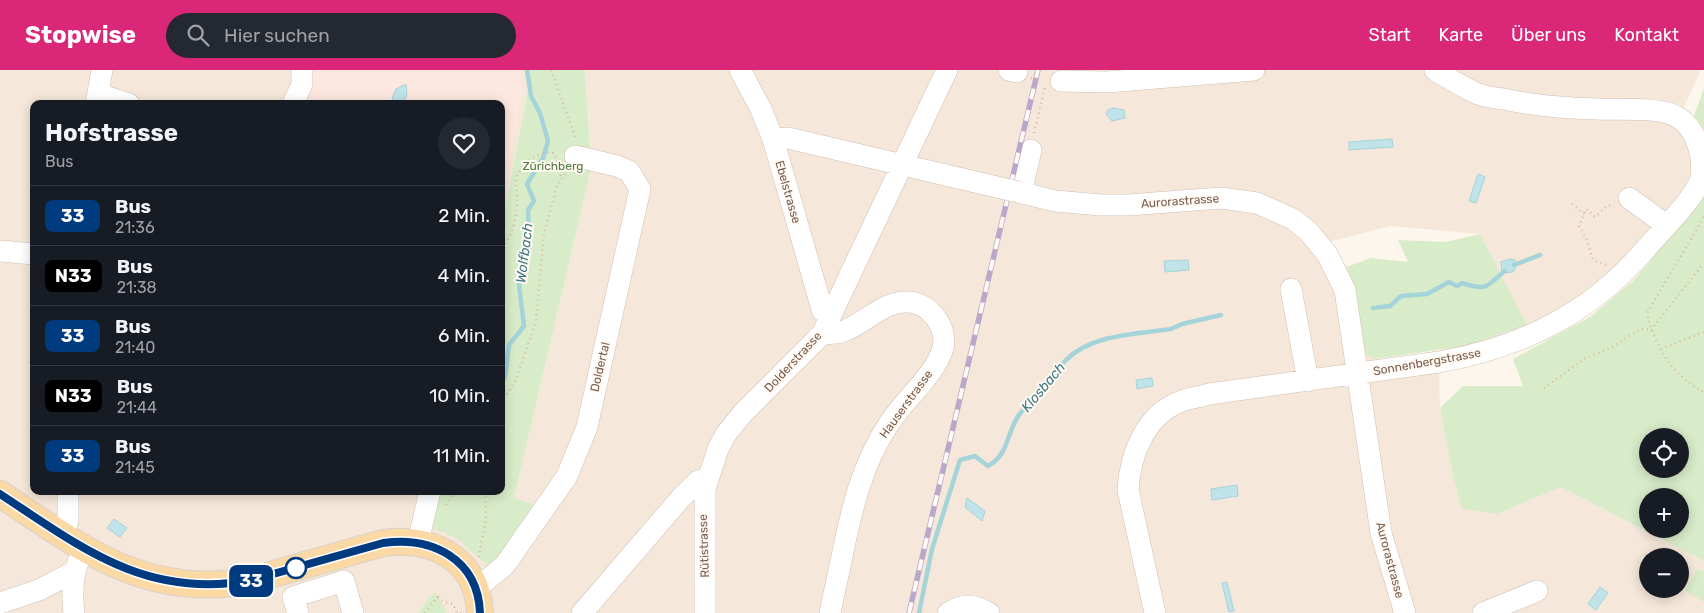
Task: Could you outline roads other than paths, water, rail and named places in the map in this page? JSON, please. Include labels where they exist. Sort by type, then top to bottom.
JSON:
[{"type":"main road","points":[[0,494],[74,552],[110,562],[164,582],[192,586],[231,584],[400,540],[418,542],[447,553],[461,564],[478,600]]},
{"type":"street","points":[[97,99],[102,70]]},
{"type":"street","points":[[295,100],[302,84],[302,70]]},
{"type":"street","name":"Ebelstrasse","points":[[740,70],[761,109],[772,139],[825,325]]},
{"type":"street","name":"Dolderstrasse","points":[[707,479],[726,434],[825,325],[947,70]]},
{"type":"street","points":[[1053,85],[1254,70]]},
{"type":"street","name":"Sonnenbergstrasse","points":[[1155,613],[1128,490],[1129,470],[1144,432],[1159,416],[1180,401],[1209,394],[1476,356],[1532,336],[1576,312],[1625,273],[1701,179],[1704,166],[1702,150],[1693,132],[1679,117],[1658,111],[1534,106],[1479,94],[1435,70]]},
{"type":"street","name":"Aurorastrasse","points":[[772,139],[788,138],[1055,201],[1128,205],[1221,198],[1257,203],[1293,219],[1318,242],[1343,284],[1381,533],[1405,613]]},
{"type":"street","points":[[1014,191],[1031,150]]},
{"type":"street","name":"Doldertal","points":[[478,600],[541,516],[567,476],[587,426],[640,189],[630,172],[616,166],[575,156]]},
{"type":"street","points":[[1622,202],[1666,224]]},
{"type":"street","points":[[0,251],[30,254]]},
{"type":"street","points":[[1291,290],[1308,381]]},
{"type":"street","name":"Hauserstrasse","points":[[825,325],[844,332],[888,306],[899,302],[911,302],[932,314],[940,323],[944,334],[943,348],[936,362],[890,422],[867,462],[853,504],[830,613]]},
{"type":"street","points":[[582,613],[680,499],[698,481],[707,479]]},
{"type":"street","name":"Rütistrasse","points":[[705,613],[703,507],[707,479]]},
{"type":"street","points":[[68,495],[68,521],[74,552],[72,595],[74,613]]},
{"type":"street","points":[[418,542],[429,495]]},
{"type":"street","points":[[0,603],[39,590],[74,552]]},
{"type":"street","points":[[311,564],[319,589]]},
{"type":"street","points":[[298,613],[293,597],[344,581],[352,613]]},
{"type":"street","points":[[1483,613],[1537,592]]},
{"type":"street","points":[[948,613],[965,606],[972,606],[989,613]]},
{"type":"water","points":[[406,84],[407,95],[405,100],[393,100],[396,89]]},
{"type":"water","points":[[1113,108],[1124,110],[1125,118],[1112,121],[1106,114],[1108,110]]},
{"type":"water","points":[[1392,139],[1393,147],[1349,150],[1349,142]]},
{"type":"water","points":[[1478,174],[1485,177],[1476,203],[1469,201]]},
{"type":"water","points":[[1509,259],[1515,260],[1516,267],[1513,272],[1502,273],[1501,262]]},
{"type":"water","points":[[1188,260],[1189,270],[1165,272],[1164,261]]},
{"type":"water","points":[[1152,378],[1153,386],[1137,389],[1136,380]]},
{"type":"water","points":[[1237,485],[1238,496],[1212,500],[1211,489]]},
{"type":"water","points":[[967,498],[985,511],[982,521],[965,507]]},
{"type":"water","points":[[114,519],[127,528],[120,537],[107,528]]},
{"type":"water","points":[[1227,582],[1234,611],[1229,612],[1222,583]]},
{"type":"water","points":[[1600,587],[1608,593],[1596,610],[1588,604]]},
{"type":"waterway","name":"Wolfbach","points":[[505,377],[509,345],[524,326],[519,285],[523,273],[522,256],[529,233],[528,210],[534,201],[527,184],[543,158],[548,141],[540,113],[531,96],[527,70]]},
{"type":"waterway","name":"Klosbach","points":[[1514,265],[1540,255]]},
{"type":"waterway","name":"Klosbach","points":[[1373,308],[1390,306],[1401,296],[1427,294],[1449,282],[1457,286],[1462,283],[1478,287],[1487,286],[1505,271]]},
{"type":"waterway","name":"Klosbach","points":[[919,613],[932,549],[960,460],[975,456],[988,466],[995,462],[1003,451],[1013,425],[1020,414],[1043,391],[1066,360],[1077,351],[1102,340],[1130,334],[1171,329],[1182,324],[1221,315]]},
{"type":"railway","points":[[909,613],[1038,70]]},
{"type":"park label","name":"Zürichberg","points":[[553,166]]}]
